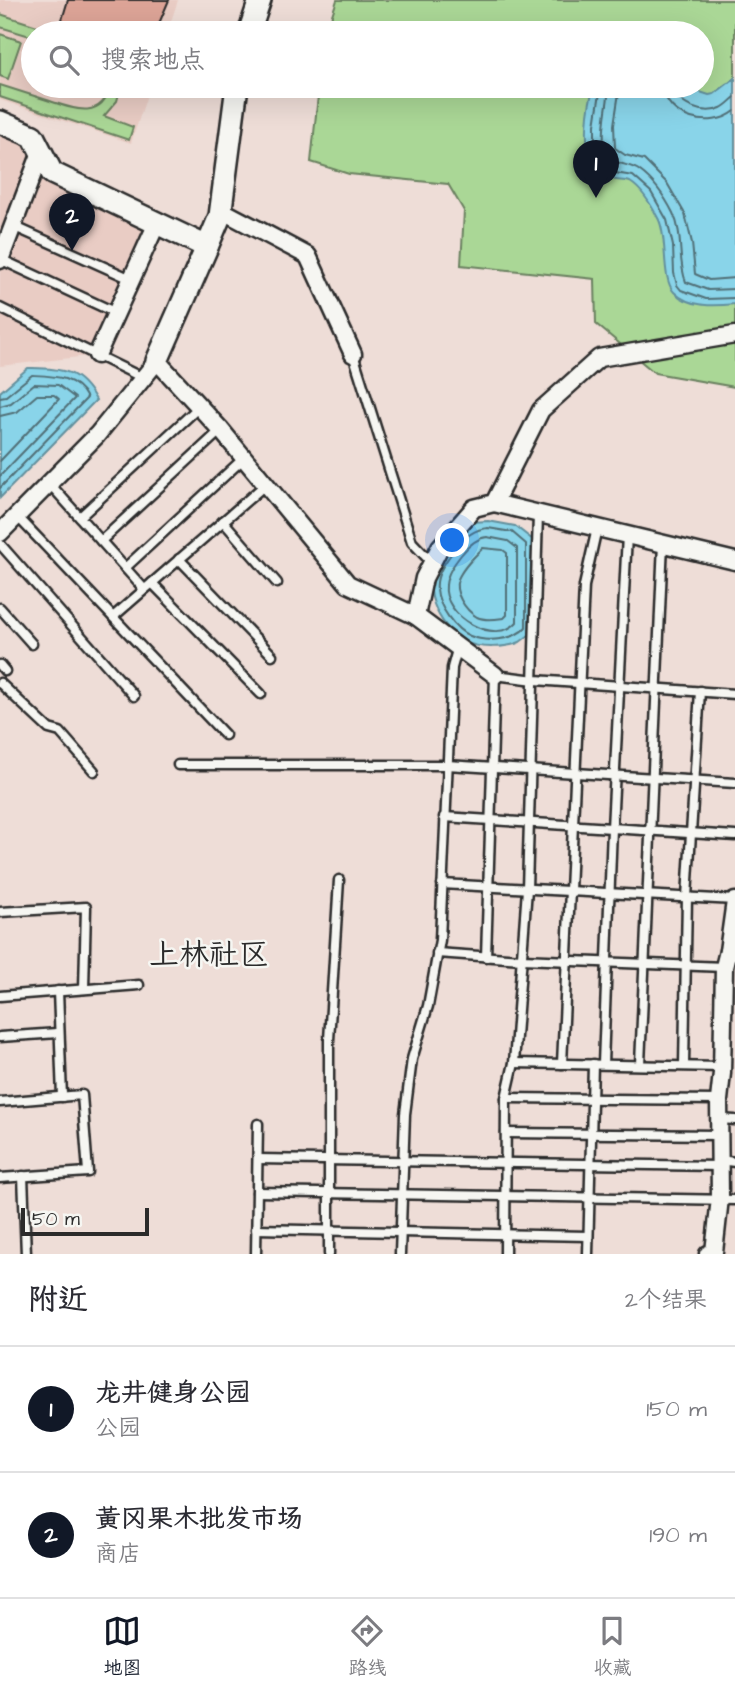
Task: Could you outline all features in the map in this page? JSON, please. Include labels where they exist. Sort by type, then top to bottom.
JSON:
[{"type":"street","points":[[253,21],[260,0]]},
{"type":"street","points":[[0,533],[97,435],[157,361],[221,210],[235,98]]},
{"type":"street","points":[[0,122],[33,136],[52,173],[207,247]]},
{"type":"street","points":[[0,259],[41,152]]},
{"type":"street","points":[[221,210],[308,256],[353,354]]},
{"type":"street","points":[[97,355],[157,223]]},
{"type":"street","points":[[494,503],[541,410],[599,358],[735,335]]},
{"type":"street","points":[[157,361],[221,430],[348,584],[416,616],[495,674]]},
{"type":"street","points":[[416,616],[424,578],[440,547],[474,508],[494,503],[735,561]]},
{"type":"street","points":[[708,1254],[714,1252],[727,1199],[724,1125],[719,1100],[726,1072],[729,1032],[729,990],[724,967],[732,951],[735,901]]},
{"type":"lane","points":[[13,226],[131,279]]},
{"type":"lane","points":[[0,259],[116,313]]},
{"type":"lane","points":[[0,308],[143,378]]},
{"type":"lane","points":[[353,354],[412,542],[432,563]]},
{"type":"lane","points":[[80,517],[200,406]]},
{"type":"lane","points":[[101,541],[221,430]]},
{"type":"lane","points":[[125,568],[244,458]]},
{"type":"lane","points":[[49,482],[144,589]]},
{"type":"lane","points":[[113,617],[266,484]]},
{"type":"lane","points":[[505,1254],[506,1098],[514,1063],[527,888],[538,514]]},
{"type":"lane","points":[[17,516],[225,735]]},
{"type":"lane","points":[[223,522],[277,583]]},
{"type":"lane","points":[[562,1064],[584,586],[597,528]]},
{"type":"lane","points":[[603,1064],[627,535]]},
{"type":"lane","points":[[640,1064],[663,543]]},
{"type":"lane","points":[[0,544],[134,696]]},
{"type":"lane","points":[[179,559],[272,655]]},
{"type":"lane","points":[[152,583],[261,694]]},
{"type":"lane","points":[[0,608],[32,644]]},
{"type":"lane","points":[[400,1254],[405,1114],[412,1059],[428,1006],[437,953],[452,668],[458,646]]},
{"type":"lane","points":[[486,957],[495,674],[535,680],[735,694]]},
{"type":"lane","points":[[0,683],[49,729],[61,732],[94,771]]},
{"type":"lane","points":[[684,1065],[687,897],[700,691]]},
{"type":"lane","points":[[178,765],[447,765],[735,783]]},
{"type":"lane","points":[[444,817],[735,836]]},
{"type":"lane","points":[[329,1254],[330,1041],[339,880]]},
{"type":"lane","points":[[442,884],[735,901]]},
{"type":"lane","points":[[0,912],[86,907],[84,989]]},
{"type":"lane","points":[[437,953],[724,967]]},
{"type":"lane","points":[[0,996],[139,985]]},
{"type":"lane","points":[[58,991],[62,1097]]},
{"type":"lane","points":[[0,1037],[58,1032]]},
{"type":"lane","points":[[514,1063],[684,1065],[726,1072]]},
{"type":"lane","points":[[588,1254],[593,1064]]},
{"type":"lane","points":[[0,1102],[82,1095],[88,1172],[0,1178]]},
{"type":"lane","points":[[506,1098],[719,1100]]},
{"type":"lane","points":[[256,1254],[258,1124]]},
{"type":"lane","points":[[506,1133],[591,1134],[724,1125]]},
{"type":"lane","points":[[258,1159],[590,1164],[724,1163]]},
{"type":"lane","points":[[23,1176],[26,1254]]},
{"type":"lane","points":[[257,1192],[727,1199]]},
{"type":"lane","points":[[256,1228],[588,1236]]},
{"type":"shaded area","points":[[0,0],[178,0],[171,21],[21,21],[21,98],[146,98],[131,143],[0,100]]},
{"type":"shaded area","points":[[0,122],[33,136],[53,173],[157,223],[97,355],[0,366]]},
{"type":"green space","points":[[337,0],[735,0],[735,387],[655,373],[596,324],[595,279],[461,265],[464,211],[448,184],[349,174],[311,162],[318,98],[714,98],[714,21],[330,21]]},
{"type":"green space","points":[[0,14],[22,21],[21,33],[0,27]]},
{"type":"green space","points":[[0,34],[21,41],[8,79],[0,76]]},
{"type":"green space","points":[[0,85],[21,92],[21,98],[41,98],[84,110],[93,108],[105,98],[118,98],[104,116],[133,127],[129,140],[0,97]]},
{"type":"water","points":[[735,78],[735,304],[703,305],[680,297],[670,286],[662,228],[643,194],[630,182],[612,179],[593,165],[588,148],[588,114],[591,98],[714,98],[714,94]]},
{"type":"water","points":[[28,368],[68,372],[83,382],[96,400],[0,498],[0,392]]},
{"type":"water","points":[[488,521],[515,526],[533,540],[533,632],[514,644],[485,647],[466,642],[449,629],[436,610],[431,578],[445,549],[472,522]]},
{"type":"building","points":[[68,0],[169,0],[160,21],[62,21]]},
{"type":"place","name":"龙井健身公园","points":[[596,198]]},
{"type":"place","name":"黄冈果木批发市场","points":[[72,251]]},
{"type":"district","name":"上林社区","points":[[209,955]]}]
